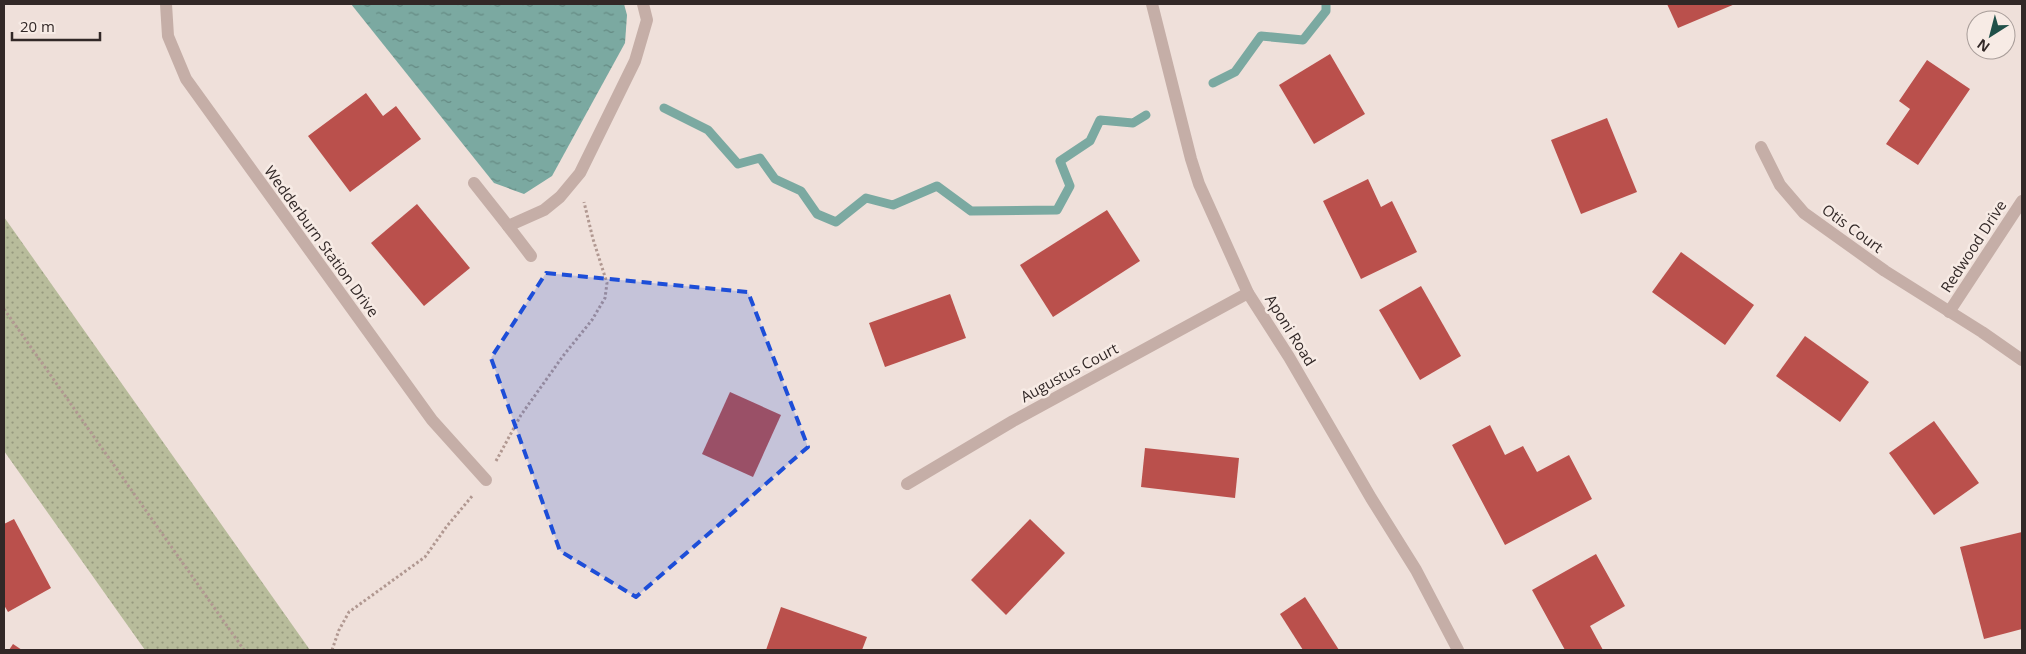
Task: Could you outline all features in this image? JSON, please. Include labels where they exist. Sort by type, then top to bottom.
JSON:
[{"type":"street","name":"Wedderburn Station Drive","points":[[166,4],[168,36],[186,79],[432,420],[486,480]]},
{"type":"street","points":[[508,226],[544,210],[560,197],[580,173],[635,61],[647,20],[643,4]]},
{"type":"street","name":"Aponi Road","points":[[1152,4],[1190,159],[1198,184],[1248,293],[1289,357],[1371,498],[1416,570],[1458,650]]},
{"type":"street","name":"Otis Court","points":[[1761,147],[1780,185],[1804,213],[1885,271],[1949,312]]},
{"type":"street","points":[[474,183],[531,256]]},
{"type":"street","name":"Redwood Drive","points":[[2022,201],[1949,312],[2022,360]]},
{"type":"street","name":"Augustus Court","points":[[907,484],[1013,421],[1248,293]]},
{"type":"path","points":[[332,650],[339,630],[349,612],[425,557],[447,526],[486,480],[521,415],[563,356],[592,320],[606,298],[607,283],[593,239],[580,173]]},
{"type":"path","points":[[4,309],[244,650]]},
{"type":"highlighted area","points":[[546,273],[748,292],[808,447],[636,597],[560,551],[491,358]]},
{"type":"green space","points":[[4,217],[310,650],[145,650],[4,451]]},
{"type":"water","points":[[351,4],[624,4],[627,15],[625,43],[552,176],[524,194],[494,183]]},
{"type":"building","points":[[1667,4],[1735,4],[1678,28]]},
{"type":"building","points":[[1330,54],[1365,114],[1314,144],[1279,85]]},
{"type":"building","points":[[1927,60],[1970,89],[1918,165],[1886,144],[1910,109],[1899,101]]},
{"type":"building","points":[[366,93],[383,116],[396,106],[421,139],[350,192],[308,136]]},
{"type":"building","points":[[1607,118],[1637,192],[1581,214],[1551,140]]},
{"type":"building","points":[[1368,179],[1381,207],[1392,201],[1417,252],[1361,279],[1323,201]]},
{"type":"building","points":[[417,204],[470,268],[424,306],[371,243]]},
{"type":"building","points":[[1107,210],[1140,261],[1053,317],[1020,265]]},
{"type":"building","points":[[1681,252],[1754,305],[1725,345],[1652,292]]},
{"type":"building","points":[[1421,286],[1461,356],[1420,380],[1379,310]]},
{"type":"building","points":[[950,294],[966,338],[885,367],[869,323]]},
{"type":"building","points":[[1805,336],[1869,382],[1840,422],[1776,376]]},
{"type":"building","points":[[730,392],[781,415],[753,477],[702,454]]},
{"type":"building","points":[[1934,421],[1979,483],[1934,515],[1889,453]]},
{"type":"building","points":[[1490,425],[1505,455],[1523,446],[1537,472],[1569,455],[1592,499],[1505,545],[1452,445]]},
{"type":"building","points":[[1145,448],[1239,458],[1235,498],[1141,487]]},
{"type":"building","points":[[14,519],[51,588],[8,612],[4,605],[4,524]]},
{"type":"building","points":[[1030,519],[1065,553],[1006,615],[971,580]]},
{"type":"building","points":[[2022,532],[2022,629],[1984,639],[1960,547]]},
{"type":"building","points":[[1596,554],[1625,606],[1590,626],[1603,650],[1565,650],[1532,590]]},
{"type":"building","points":[[1305,597],[1339,650],[1303,650],[1280,614]]},
{"type":"building","points":[[781,607],[867,637],[862,650],[766,650]]},
{"type":"building","points":[[13,644],[22,650],[9,650]]},
{"type":"waterway","points":[[1213,83],[1235,72],[1261,36],[1303,40],[1326,11],[1326,4]]},
{"type":"waterway","points":[[664,108],[708,130],[738,164],[760,158],[775,179],[801,191],[817,214],[836,222],[866,198],[893,205],[937,186],[971,211],[1057,210],[1070,186],[1060,161],[1090,141],[1100,120],[1133,123],[1146,115]]}]
